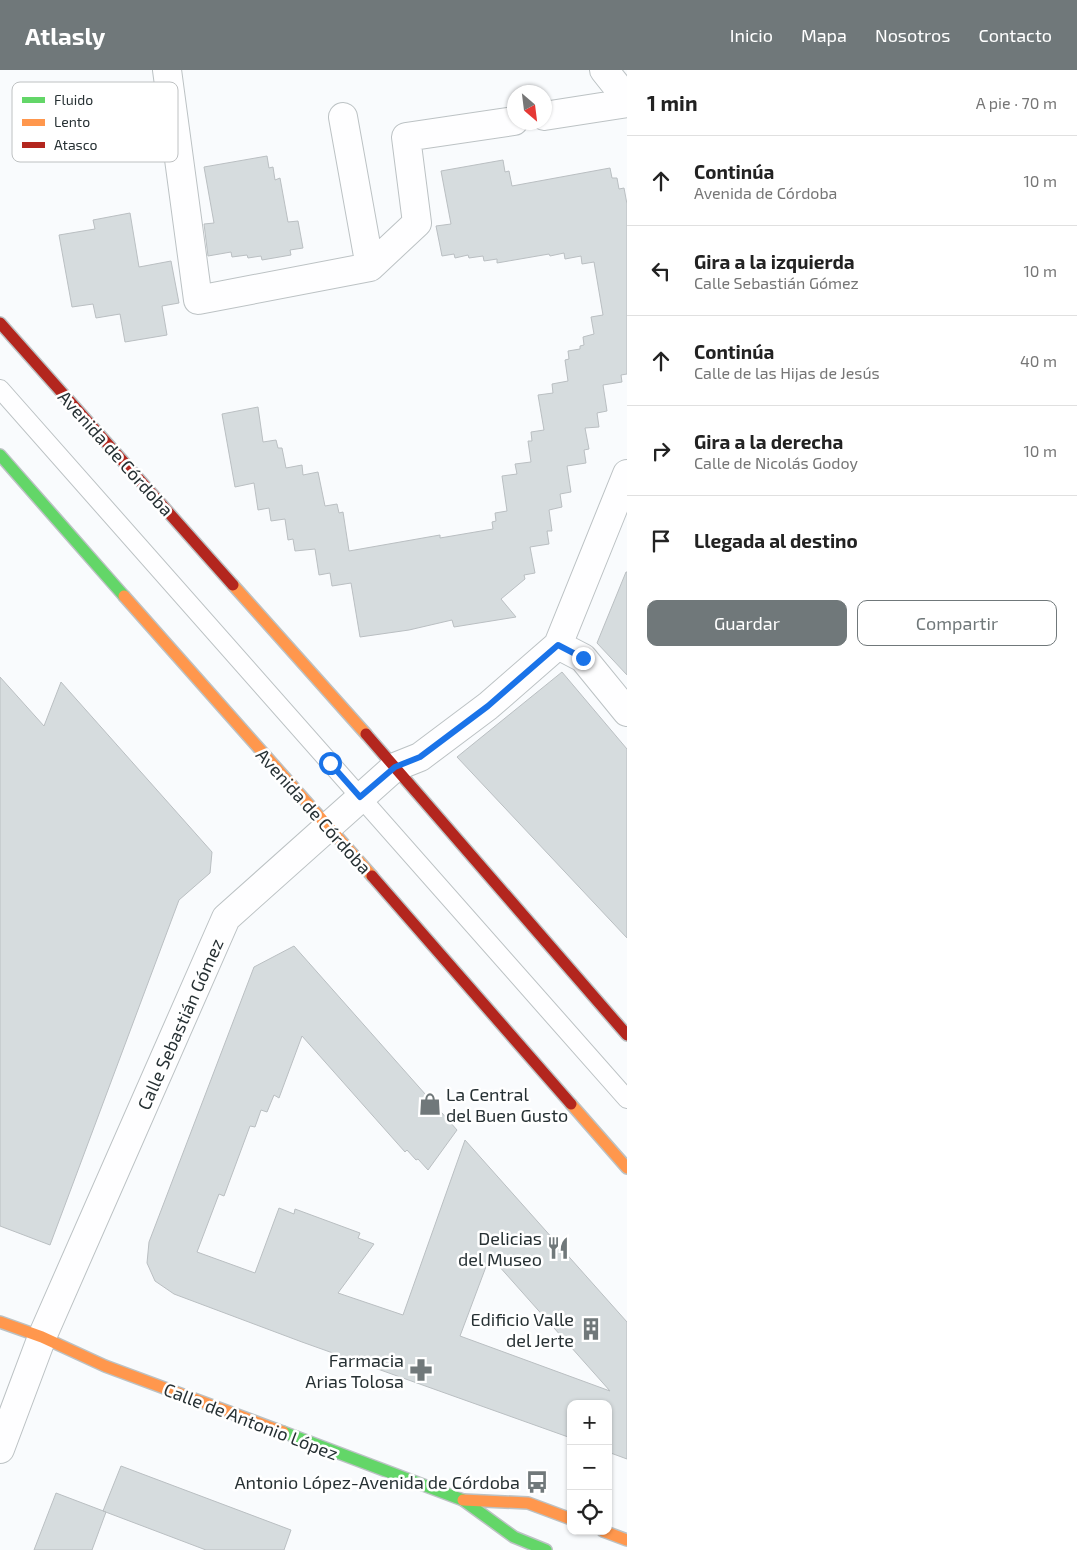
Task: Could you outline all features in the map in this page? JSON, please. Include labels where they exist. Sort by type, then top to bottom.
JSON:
[{"type":"main road","name":"Avenida de Córdoba","points":[[0,322],[395,767],[627,1035]]},
{"type":"main road","name":"Avenida de Córdoba","points":[[0,456],[328,826],[627,1168]]},
{"type":"main road","name":"Calle de Antonio López","points":[[0,1322],[42,1337],[105,1366],[463,1500],[514,1537],[546,1550]]},
{"type":"main road","name":"Calle de Antonio López","points":[[463,1500],[528,1503],[567,1518]]},
{"type":"main road","points":[[612,1534],[627,1540]]},
{"type":"street","points":[[604,70],[627,99]]},
{"type":"street","points":[[552,115],[627,103]]},
{"type":"street","points":[[343,117],[370,267]]},
{"type":"street","points":[[178,143],[198,300],[370,267],[417,223],[406,137],[507,121]]},
{"type":"street","points":[[627,474],[558,645],[583,658],[627,712]]},
{"type":"street","name":"Calle Sebastián Gómez","points":[[42,1337],[226,918],[395,767],[420,757],[488,706],[558,645]]},
{"type":"street","points":[[0,1449],[42,1337]]},
{"type":"lane","points":[[0,390],[627,1099]]},
{"type":"building","points":[[267,156],[269,168],[273,167],[275,180],[280,178],[288,222],[298,221],[303,248],[290,250],[291,255],[262,260],[261,256],[248,258],[247,255],[232,257],[231,252],[208,256],[204,224],[214,223],[204,167]]},
{"type":"building","points":[[503,160],[505,172],[509,171],[512,186],[610,168],[612,178],[617,178],[619,189],[624,188],[627,204],[627,374],[621,375],[622,382],[603,385],[607,411],[597,413],[599,427],[585,428],[589,449],[584,450],[586,463],[567,466],[571,492],[560,494],[562,507],[549,510],[552,531],[547,531],[549,544],[530,547],[535,573],[524,575],[525,579],[501,599],[516,617],[454,627],[452,620],[409,630],[360,637],[351,583],[332,586],[330,573],[319,575],[315,549],[295,551],[293,539],[288,540],[285,519],[271,521],[269,508],[258,510],[254,483],[235,487],[222,414],[258,407],[263,442],[276,440],[278,448],[282,448],[286,468],[302,465],[303,475],[318,472],[325,506],[337,504],[339,513],[343,512],[349,551],[440,535],[440,538],[493,529],[492,522],[496,521],[495,513],[507,511],[502,476],[517,474],[515,464],[531,462],[528,441],[532,441],[531,432],[544,430],[538,395],[553,393],[552,384],[568,381],[565,360],[569,359],[568,351],[580,349],[580,346],[584,345],[583,337],[594,334],[591,317],[603,315],[594,262],[582,264],[581,256],[565,259],[564,253],[550,256],[549,254],[497,263],[497,259],[484,261],[483,256],[469,258],[468,255],[455,258],[454,254],[442,256],[436,226],[451,224],[441,171]]},
{"type":"building","points":[[130,213],[139,267],[171,261],[179,303],[162,306],[167,335],[125,342],[120,314],[96,318],[93,304],[72,307],[59,235],[95,229],[93,220]]},
{"type":"building","points":[[627,572],[627,675],[597,643]]},
{"type":"building","points":[[562,672],[627,749],[627,938],[457,757]]},
{"type":"building","points":[[0,677],[44,726],[61,682],[212,852],[210,873],[179,900],[50,1245],[0,1226]]},
{"type":"building","points":[[294,946],[457,1130],[428,1170],[407,1150],[405,1152],[302,1036],[279,1098],[274,1095],[267,1112],[261,1110],[255,1127],[250,1126],[224,1196],[219,1194],[197,1252],[255,1273],[279,1208],[294,1214],[295,1209],[360,1233],[358,1238],[374,1244],[338,1293],[403,1315],[465,1140],[627,1322],[627,1459],[612,1453],[612,1400],[567,1400],[567,1437],[174,1294],[155,1281],[147,1263],[149,1242],[254,967]],"holes":[[[490,1256],[610,1391],[460,1336]]]},
{"type":"building","points":[[121,1466],[291,1530],[284,1550],[206,1550],[103,1511]]},
{"type":"building","points":[[56,1493],[106,1512],[92,1550],[34,1550]]},
{"type":"traffic: fast","points":[[0,455],[124,596]]},
{"type":"traffic: fast","points":[[283,1432],[463,1500],[514,1537],[546,1550]]},
{"type":"traffic: slow","points":[[233,585],[366,734]]},
{"type":"traffic: slow","points":[[124,596],[372,876]]},
{"type":"traffic: slow","points":[[571,1104],[627,1168]]},
{"type":"traffic: slow","points":[[0,1322],[42,1337],[105,1366],[283,1432]]},
{"type":"traffic: slow","points":[[463,1500],[528,1503],[567,1518]]},
{"type":"traffic: slow","points":[[612,1534],[627,1540]]},
{"type":"traffic: jam","points":[[0,323],[233,585]]},
{"type":"traffic: jam","points":[[366,734],[627,1035]]},
{"type":"traffic: jam","points":[[372,876],[571,1104]]},
{"type":"place","name":"La Central del Buen Gusto","points":[[430,1104]]},
{"type":"place","name":"Delicias del Museo","points":[[558,1248]]},
{"type":"place","name":"Edificio Valle del Jerte","points":[[591,1329]]},
{"type":"place","name":"Farmacia Arias Tolosa","points":[[421,1370]]},
{"type":"place","name":"Antonio López-Avenida de Córdoba","points":[[537,1482]]},
{"type":"route","points":[[330,763],[360,797],[395,767],[420,757],[488,706],[558,645],[583,658]]}]
